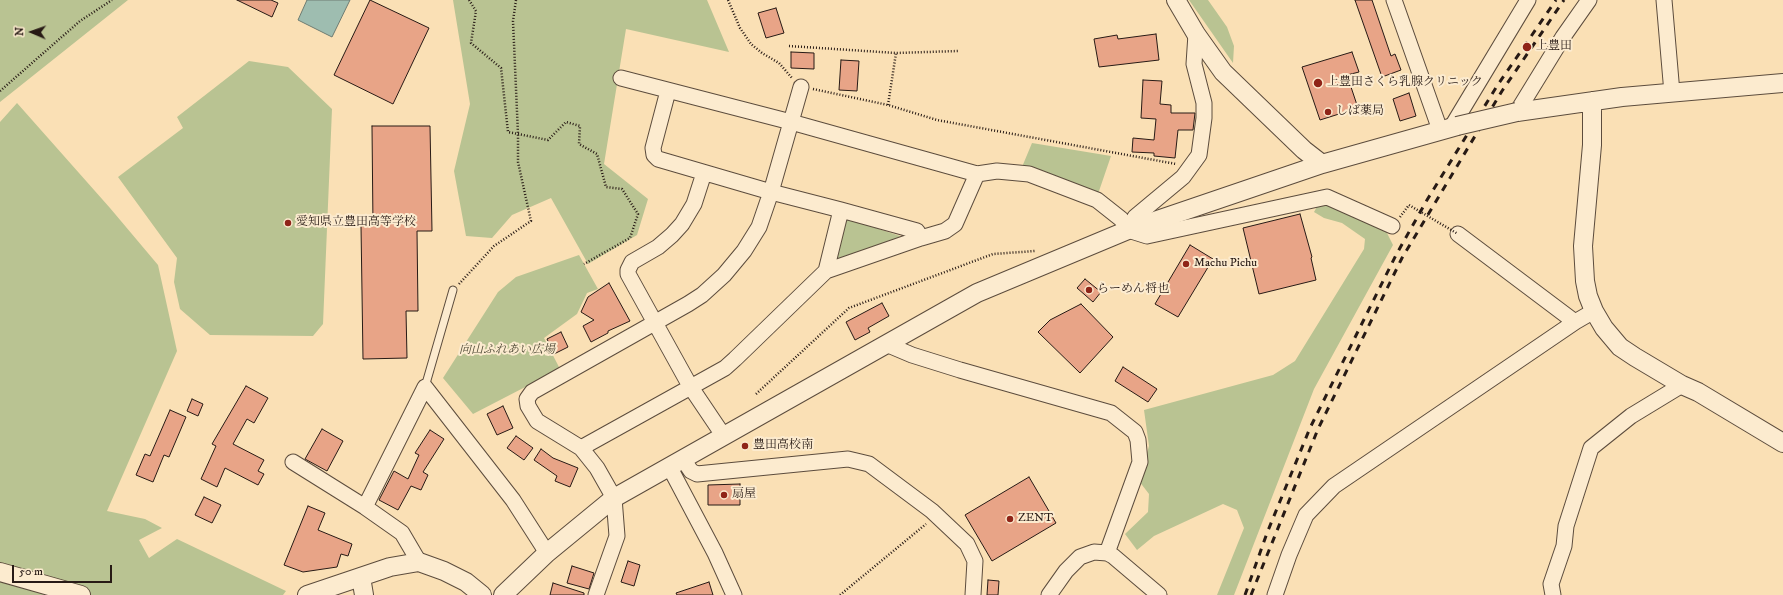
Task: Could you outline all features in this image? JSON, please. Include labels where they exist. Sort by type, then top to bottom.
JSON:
[{"type":"street","points":[[1176,0],[1196,34],[1223,72],[1235,85],[1322,164]]},
{"type":"street","points":[[1394,0],[1449,128]]},
{"type":"street","points":[[1449,128],[1528,0]]},
{"type":"street","points":[[1517,112],[1563,37],[1589,0]]},
{"type":"street","points":[[1664,0],[1672,93]]},
{"type":"street","points":[[1128,230],[1135,217],[1183,177],[1199,155],[1204,118],[1204,103],[1194,64],[1196,34]]},
{"type":"street","points":[[621,78],[792,122],[977,174],[997,171],[1018,172],[1088,195],[1121,219],[1128,230],[1147,236],[1327,197],[1392,226]]},
{"type":"street","points":[[503,595],[547,553],[614,498],[723,435],[977,293],[1128,230],[1322,164],[1449,128],[1517,112],[1592,101],[1783,83]]},
{"type":"street","points":[[596,595],[617,536],[614,498],[597,468],[581,448],[537,421],[528,406],[527,399],[532,392],[655,324],[702,295],[724,275],[744,252],[756,232],[771,192],[801,87]]},
{"type":"street","points":[[668,91],[653,152],[661,160],[771,192],[917,231],[921,238]]},
{"type":"street","points":[[1592,101],[1592,145],[1583,246],[1585,281],[1594,311],[1604,328],[1620,347],[1682,385],[1698,392],[1783,443]]},
{"type":"street","points":[[704,173],[694,204],[682,224],[663,243],[632,262],[629,267],[628,274],[690,386],[723,435]]},
{"type":"street","points":[[581,448],[724,368],[826,271],[921,238],[946,231],[955,224],[977,174]]},
{"type":"street","points":[[826,271],[841,210]]},
{"type":"street","points":[[1458,234],[1576,322]]},
{"type":"street","points":[[1275,595],[1289,555],[1306,515],[1334,486],[1594,311]]},
{"type":"street","points":[[886,344],[912,355],[960,370],[1111,413],[1135,432],[1138,440],[1140,462],[1107,553]]},
{"type":"street","points":[[1553,595],[1551,584],[1564,546],[1566,526],[1590,448],[1630,416],[1682,385]]},
{"type":"street","points":[[365,507],[426,387],[514,500],[547,553]]},
{"type":"street","points":[[676,463],[696,474],[848,459],[869,464],[932,511],[968,544],[975,561],[973,595]]},
{"type":"street","points":[[293,462],[365,507],[402,533],[418,562]]},
{"type":"street","points":[[676,463],[734,595]]},
{"type":"street","points":[[1049,595],[1066,571],[1080,557],[1094,552],[1107,553],[1113,556],[1159,595]]},
{"type":"street","points":[[307,595],[390,567],[418,562],[444,571],[466,582],[482,595]]},
{"type":"street","points":[[0,572],[81,595]]},
{"type":"street","points":[[361,577],[364,595]]},
{"type":"lane","points":[[426,387],[453,290]]},
{"type":"path","points":[[0,91],[80,20],[112,0]]},
{"type":"path","points":[[469,0],[476,11],[471,43],[501,68],[508,132],[548,140],[566,122],[580,126],[579,144],[597,154],[606,187],[622,189],[638,214],[630,238],[584,264]]},
{"type":"path","points":[[453,290],[494,246],[531,221],[518,162],[513,21],[516,0]]},
{"type":"path","points":[[728,0],[740,28],[751,44],[762,53],[779,63],[801,87],[888,105],[937,120],[1190,167]]},
{"type":"path","points":[[789,46],[896,53],[958,51]]},
{"type":"path","points":[[888,105],[896,53]]},
{"type":"path","points":[[1409,205],[1458,234]]},
{"type":"path","points":[[756,394],[849,308],[993,254],[1042,251],[1050,262]]},
{"type":"path","points":[[840,595],[936,516]]},
{"type":"green space","points":[[0,0],[128,0],[0,102]]},
{"type":"green space","points":[[453,0],[707,0],[729,52],[626,29],[604,164],[648,199],[637,235],[588,264],[551,198],[512,215],[492,238],[466,236],[454,171],[470,104]]},
{"type":"green space","points":[[1189,0],[1208,0],[1227,27],[1234,46],[1233,63]]},
{"type":"green space","points":[[249,61],[288,67],[332,109],[323,324],[313,336],[210,335],[180,309],[174,282],[177,258],[118,177],[183,128],[177,117]]},
{"type":"green space","points":[[17,103],[110,208],[158,265],[177,351],[107,511],[145,519],[162,528],[139,540],[149,558],[177,539],[286,591],[283,595],[0,595],[0,122]]},
{"type":"green space","points":[[1032,143],[1111,156],[1098,194],[1022,167]]},
{"type":"green space","points":[[1319,203],[1331,204],[1385,229],[1393,245],[1314,389],[1234,595],[1217,595],[1244,528],[1237,510],[1223,504],[1154,536],[1137,550],[1125,534],[1148,512],[1149,494],[1139,481],[1149,446],[1144,410],[1273,375],[1295,361],[1364,249],[1365,239],[1342,223],[1324,218],[1314,212]]},
{"type":"green space","points":[[846,218],[903,237],[835,263]]},
{"type":"green space","name":"向山ふれあい広場","points":[[579,255],[598,289],[587,293],[577,314],[544,338],[560,369],[473,414],[443,378],[498,292],[516,277]]},
{"type":"shaded area","points":[[307,0],[350,0],[332,37],[298,20]]},
{"type":"building","points":[[237,0],[271,0],[278,3],[272,17]]},
{"type":"building","points":[[370,0],[429,28],[393,104],[334,75]]},
{"type":"building","points":[[1355,0],[1372,0],[1391,56],[1395,54],[1401,70],[1382,77]]},
{"type":"building","points":[[776,8],[784,33],[766,38],[758,13]]},
{"type":"building","points":[[1156,34],[1159,60],[1099,67],[1094,39],[1117,35],[1118,39]]},
{"type":"building","points":[[791,52],[814,53],[814,69],[791,68]]},
{"type":"building","points":[[1352,52],[1359,72],[1347,75],[1358,108],[1320,120],[1302,67]]},
{"type":"building","points":[[841,60],[859,61],[857,91],[839,90]]},
{"type":"building","points":[[1143,80],[1162,81],[1160,104],[1171,105],[1171,113],[1195,113],[1193,130],[1178,130],[1175,158],[1154,156],[1154,153],[1132,152],[1133,138],[1154,140],[1156,119],[1141,118]]},
{"type":"building","points":[[1409,93],[1416,116],[1400,121],[1393,99]]},
{"type":"building","points":[[372,126],[430,126],[432,231],[417,231],[418,311],[406,311],[407,358],[363,359],[361,226],[373,226]]},
{"type":"building","points":[[1300,214],[1312,257],[1316,280],[1259,294],[1243,228]]},
{"type":"building","points":[[1190,245],[1213,259],[1178,317],[1155,304]]},
{"type":"building","name":"らーめん将也","points":[[1085,279],[1101,292],[1093,302],[1077,288]]},
{"type":"building","points":[[609,283],[630,321],[608,331],[608,333],[591,342],[583,326],[594,320],[581,312],[588,297]]},
{"type":"building","points":[[882,303],[889,316],[868,328],[870,332],[855,340],[846,322]]},
{"type":"building","points":[[1081,304],[1113,337],[1080,373],[1038,332],[1050,320]]},
{"type":"building","points":[[561,332],[568,347],[554,354],[547,339]]},
{"type":"building","points":[[1123,367],[1157,389],[1148,402],[1115,381]]},
{"type":"building","points":[[246,386],[268,398],[254,423],[247,419],[233,444],[264,460],[258,471],[264,474],[258,485],[225,468],[217,487],[201,479],[216,446],[212,444]]},
{"type":"building","points":[[192,399],[203,404],[198,416],[187,411]]},
{"type":"building","points":[[503,406],[513,428],[497,435],[487,414]]},
{"type":"building","points":[[170,410],[186,417],[169,457],[164,455],[153,482],[136,475],[145,454],[150,456]]},
{"type":"building","points":[[322,429],[343,441],[327,471],[305,459]]},
{"type":"building","points":[[430,430],[444,439],[423,472],[428,475],[421,490],[411,486],[398,510],[379,500],[394,471],[408,479],[419,455],[415,453]]},
{"type":"building","points":[[516,436],[533,448],[524,460],[507,448]]},
{"type":"building","points":[[541,449],[553,458],[578,468],[570,487],[555,481],[557,476],[534,460]]},
{"type":"building","name":"ZENT","points":[[1029,477],[1056,523],[992,561],[965,515]]},
{"type":"building","name":"扇屋","points":[[740,484],[740,505],[708,505],[708,485]]},
{"type":"building","points":[[204,497],[221,505],[212,523],[195,515]]},
{"type":"building","points":[[308,506],[325,513],[318,530],[352,544],[348,556],[341,554],[337,567],[303,572],[284,565]]},
{"type":"building","points":[[628,561],[640,565],[634,586],[621,582]]},
{"type":"building","points":[[572,566],[594,573],[589,589],[567,583]]},
{"type":"building","points":[[988,580],[999,581],[998,595],[987,595]]},
{"type":"building","points":[[709,582],[713,595],[677,595],[676,593]]},
{"type":"building","points":[[553,583],[584,593],[584,595],[550,595]]},
{"type":"railway","points":[[1245,595],[1267,533],[1310,428],[1396,255],[1427,200],[1497,86],[1556,0]]},
{"type":"railway","points":[[1251,595],[1318,429],[1402,258],[1502,91],[1564,0]]},
{"type":"place","name":"上豊田","points":[[1527,47]]},
{"type":"place","name":"上豊田さくら乳腺クリニック","points":[[1318,83]]},
{"type":"place","name":"しば薬局","points":[[1328,112]]},
{"type":"place","name":"愛知県立豊田高等学校","points":[[288,223]]},
{"type":"place","name":"Machu Pichu","points":[[1186,264]]},
{"type":"place","name":"らーめん将也","points":[[1089,290]]},
{"type":"place","name":"豊田高校南","points":[[745,446]]},
{"type":"place","name":"扇屋","points":[[724,495]]},
{"type":"place","name":"ZENT","points":[[1010,519]]}]
